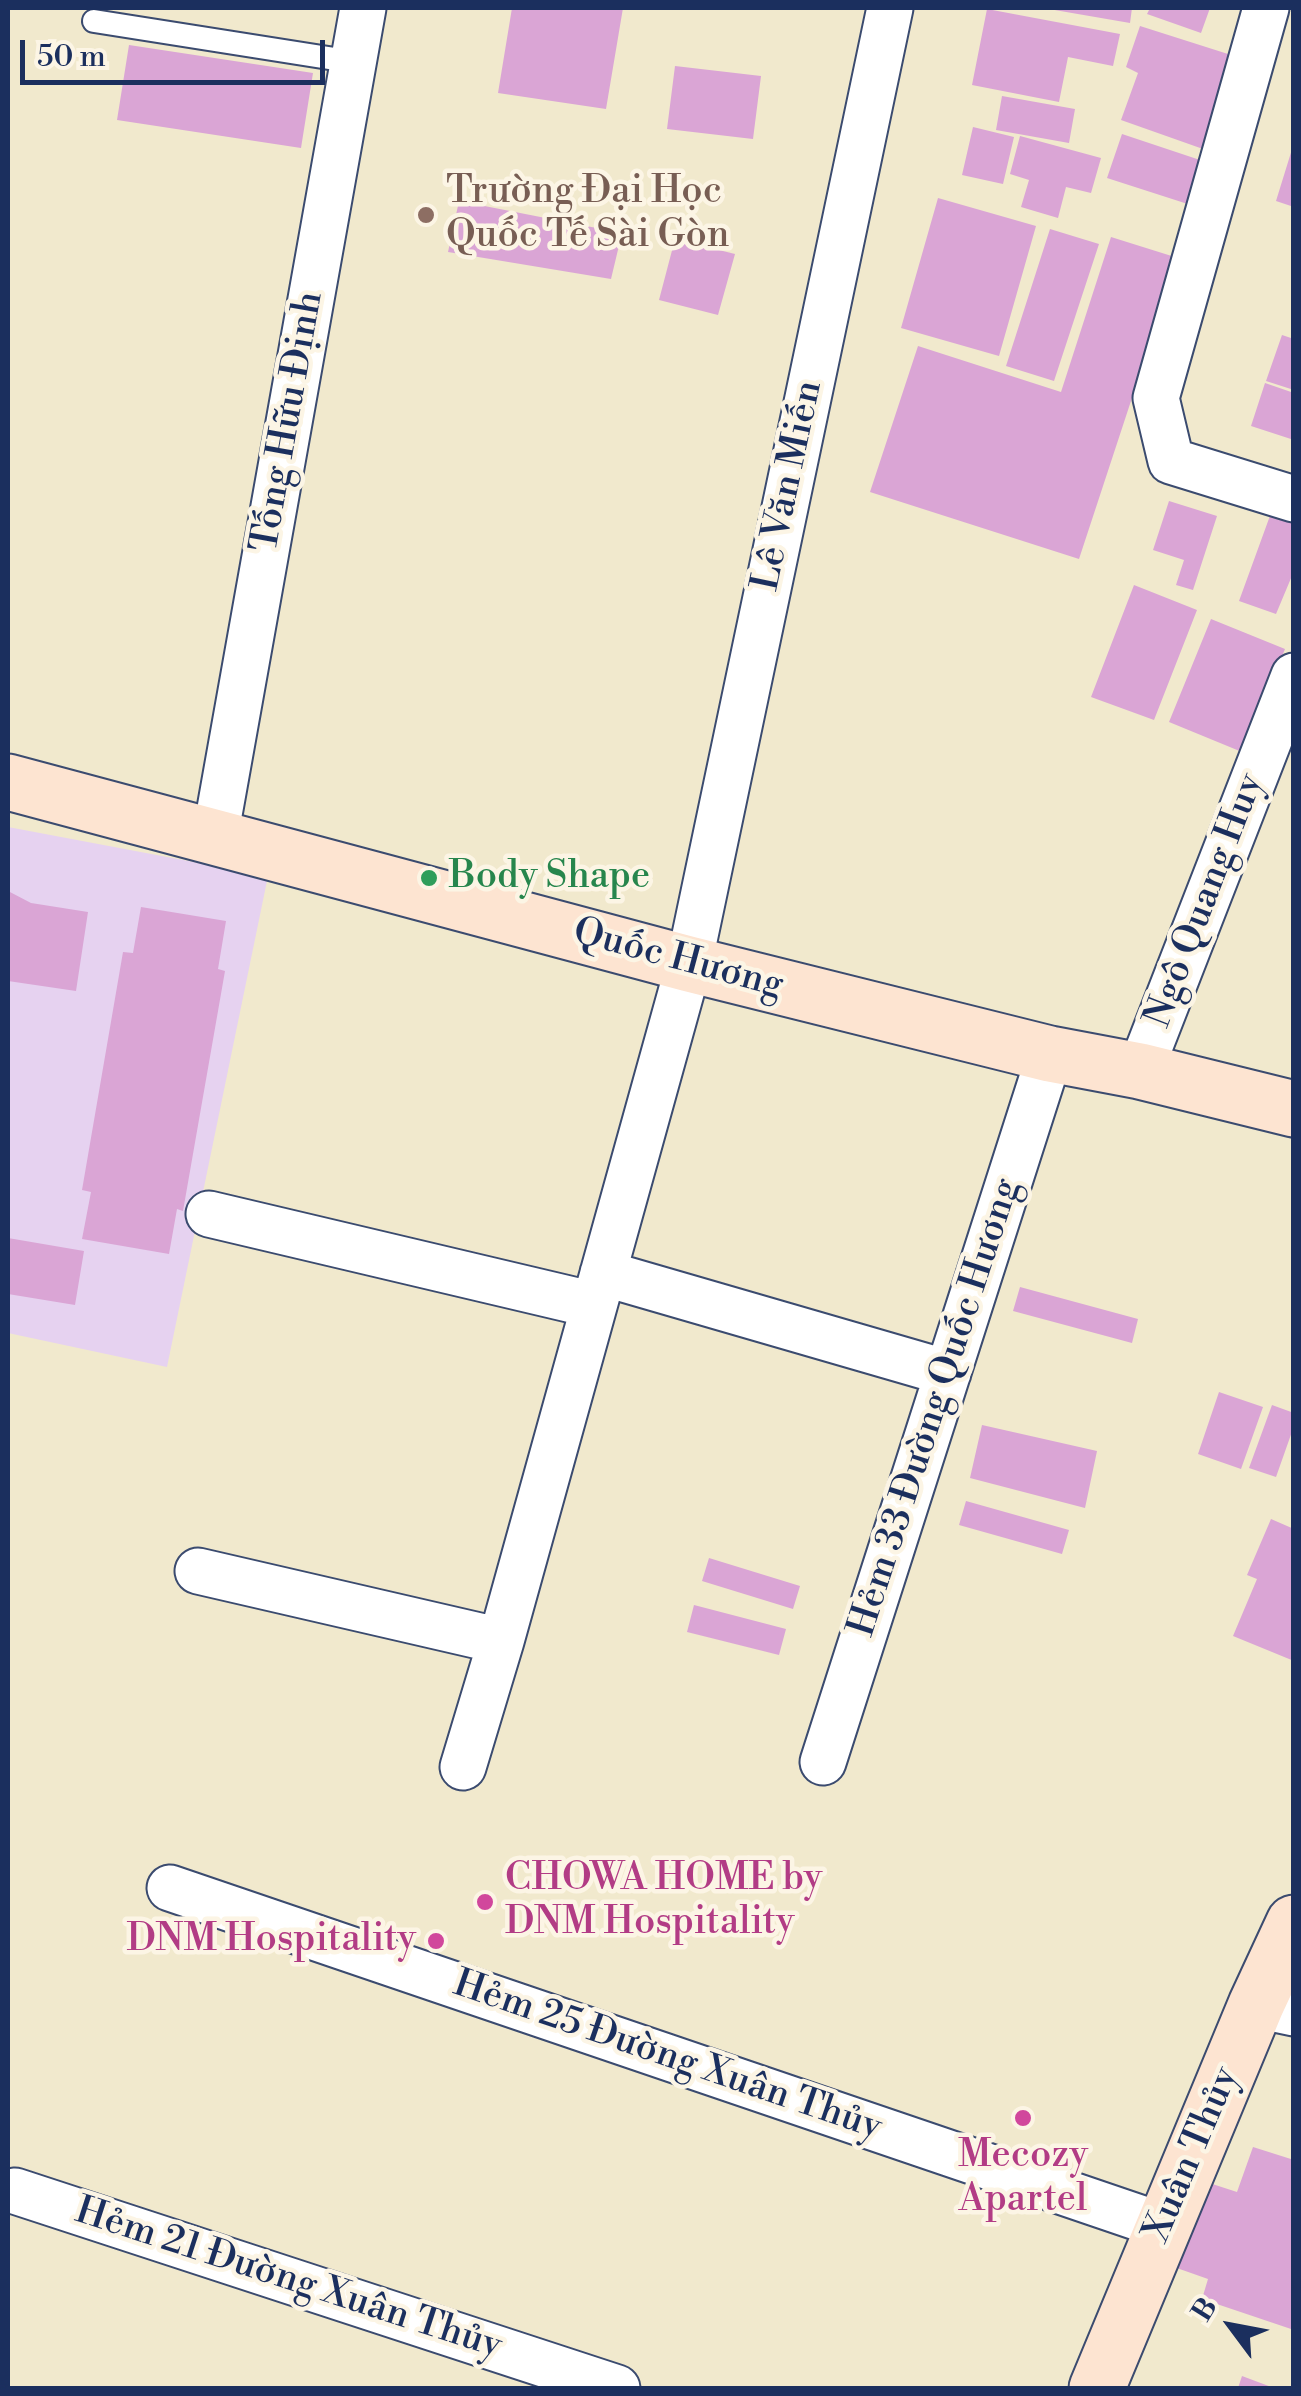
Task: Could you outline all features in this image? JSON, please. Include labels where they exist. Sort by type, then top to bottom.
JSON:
[{"type":"street","name":"Tống Hữu Định","points":[[215,837],[364,8]]},
{"type":"street","name":"Lê Văn Miến","points":[[462,1768],[501,1641],[689,964],[890,8]]},
{"type":"street","points":[[1266,8],[1156,398],[1171,462],[1294,499]]},
{"type":"street","name":"Ngô Quang Huy","points":[[1140,1071],[1294,676]]},
{"type":"street","name":"Quốc Hương","points":[[8,782],[689,964],[1050,1054],[1140,1071],[1294,1109]]},
{"type":"street","name":"Hẻm 33 Đường Quốc Hương","points":[[822,1762],[1050,1054]]},
{"type":"street","points":[[209,1214],[598,1289],[948,1373]]},
{"type":"street","points":[[198,1572],[501,1641]]},
{"type":"street","name":"Hẻm 25 Đường Xuân Thủy","points":[[170,1888],[1163,2226]]},
{"type":"street","name":"Xuân Thủy","points":[[1097,2388],[1163,2226],[1275,2009],[1294,1923]]},
{"type":"street","name":"Hẻm 21 Đường Xuân Thủy","points":[[15,2191],[617,2388]]},
{"type":"lane","points":[[94,20],[354,62]]},
{"type":"shaded area","points":[[8,827],[268,876],[167,1367],[8,1333]]},
{"type":"building","points":[[512,8],[623,8],[606,109],[498,93]]},
{"type":"building","points":[[1043,8],[1132,8],[1130,23]]},
{"type":"building","points":[[1150,8],[1210,8],[1201,33],[1147,14]]},
{"type":"building","points":[[987,9],[1120,34],[1113,66],[1068,57],[1059,102],[972,85]]},
{"type":"building","points":[[1140,26],[1228,54],[1203,149],[1121,120],[1138,73],[1126,67]]},
{"type":"building","points":[[129,45],[313,73],[301,148],[117,120]]},
{"type":"building","points":[[675,66],[761,76],[753,139],[667,129]]},
{"type":"building","points":[[1002,96],[1075,109],[1069,143],[996,130]]},
{"type":"building","points":[[973,127],[1014,137],[1003,184],[962,175]]},
{"type":"building","points":[[1122,134],[1212,164],[1197,207],[1107,178]]},
{"type":"building","points":[[1020,136],[1101,158],[1091,193],[1066,187],[1058,218],[1021,207],[1029,180],[1010,174]]},
{"type":"building","points":[[1294,146],[1294,207],[1276,201]]},
{"type":"building","points":[[938,198],[1036,226],[999,356],[901,328]]},
{"type":"building","points":[[459,201],[622,233],[611,279],[448,252]]},
{"type":"building","points":[[1050,229],[1099,244],[1054,381],[1006,366]]},
{"type":"building","points":[[1111,237],[1178,258],[1079,559],[870,492],[918,346],[1061,392]]},
{"type":"building","points":[[675,239],[735,254],[718,315],[659,300]]},
{"type":"building","points":[[1282,335],[1294,339],[1294,390],[1266,381]]},
{"type":"building","points":[[1265,383],[1294,393],[1294,440],[1251,426]]},
{"type":"building","points":[[1169,501],[1217,516],[1193,590],[1176,585],[1184,560],[1153,550]]},
{"type":"building","points":[[1271,513],[1294,522],[1294,571],[1276,614],[1239,601]]},
{"type":"building","points":[[1134,585],[1197,610],[1154,720],[1091,697]]},
{"type":"building","points":[[1211,619],[1285,649],[1242,752],[1169,722]]},
{"type":"building","points":[[8,891],[31,903],[88,912],[76,991],[8,981]]},
{"type":"building","points":[[141,907],[226,921],[218,969],[225,971],[183,1211],[177,1209],[169,1254],[82,1239],[91,1192],[82,1190],[123,952],[133,953]]},
{"type":"building","points":[[8,1238],[84,1251],[75,1305],[8,1294]]},
{"type":"building","points":[[1020,1287],[1138,1319],[1132,1343],[1013,1311]]},
{"type":"building","points":[[1219,1392],[1263,1407],[1241,1469],[1198,1454]]},
{"type":"building","points":[[1272,1405],[1294,1413],[1294,1426],[1276,1477],[1249,1468]]},
{"type":"building","points":[[982,1425],[1097,1451],[1085,1508],[970,1478]]},
{"type":"building","points":[[966,1501],[1069,1530],[1062,1554],[959,1525]]},
{"type":"building","points":[[1271,1519],[1294,1529],[1294,1661],[1233,1636],[1257,1579],[1247,1575]]},
{"type":"building","points":[[709,1558],[800,1586],[793,1609],[702,1581]]},
{"type":"building","points":[[694,1605],[786,1629],[779,1655],[687,1632]]},
{"type":"building","points":[[1253,2147],[1294,2160],[1294,2330],[1202,2299],[1208,2279],[1174,2267],[1203,2181],[1237,2192]]},
{"type":"building","points":[[1242,2376],[1274,2388],[1238,2388]]},
{"type":"place","name":"Trường Đại Học Quốc Tế Sài Gòn","points":[[426,215]]},
{"type":"place","name":"Body Shape","points":[[429,878]]},
{"type":"place","name":"CHOWA HOME by DNM Hospitality","points":[[485,1902]]},
{"type":"place","name":"DNM Hospitality","points":[[436,1941]]},
{"type":"place","name":"Mecozy Apartel","points":[[1023,2118]]}]
